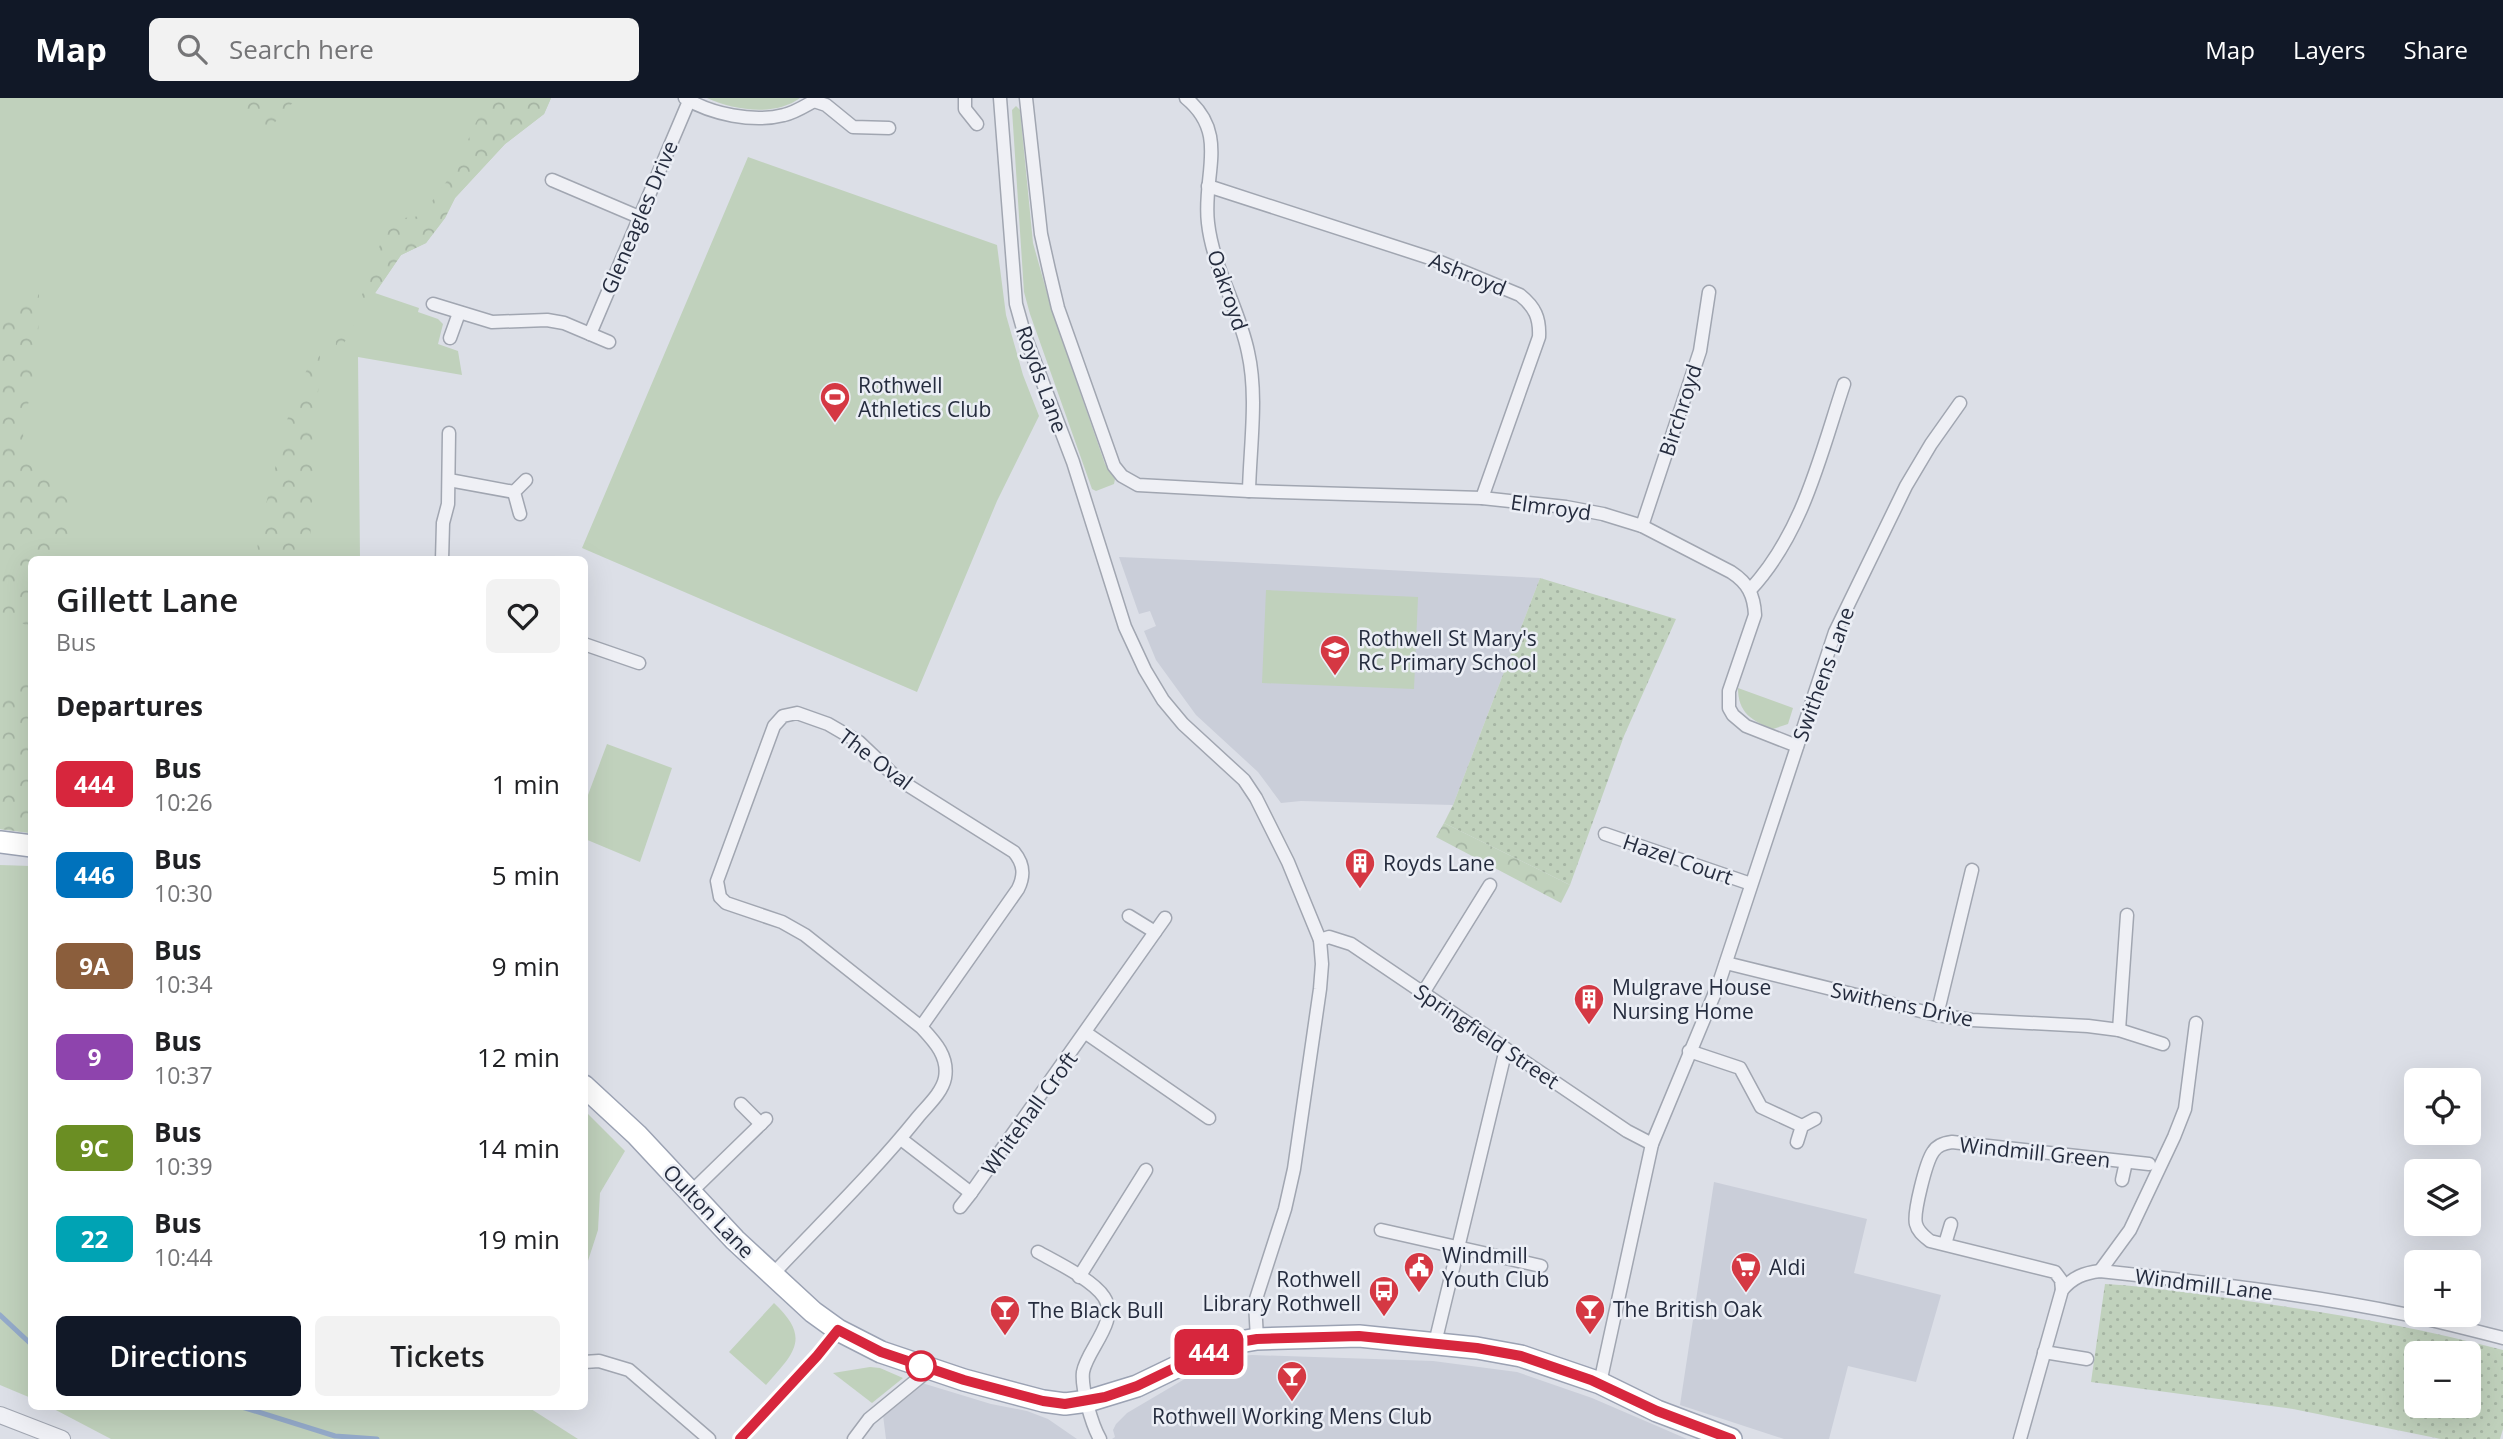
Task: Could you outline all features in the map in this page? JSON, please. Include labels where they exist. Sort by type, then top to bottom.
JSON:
[{"type":"main road","points":[[0,842],[28,845]]},
{"type":"main road","name":"Oulton Lane","points":[[588,1090],[637,1135],[735,1240],[813,1312],[838,1330],[881,1352],[930,1369],[1043,1401],[1065,1404],[1088,1401],[1137,1386],[1222,1345],[1257,1339],[1359,1336],[1477,1348],[1521,1356],[1600,1383],[1657,1411],[1731,1439]]},
{"type":"street","points":[[965,98],[965,109],[977,124]]},
{"type":"street","name":"Royds Lane","points":[[1000,98],[1016,304],[1025,336],[1073,462],[1125,627],[1145,670],[1163,700],[1183,724],[1244,780],[1256,798],[1320,940],[1320,989],[1294,1169],[1285,1209],[1257,1290],[1257,1339]]},
{"type":"street","name":"Royds Lane","points":[[1026,98],[1041,234],[1058,308],[1114,466],[1130,482]]},
{"type":"street","name":"Oakroyd","points":[[1186,98],[1198,108],[1210,133],[1212,159],[1208,186],[1208,223],[1212,245],[1248,352],[1252,402],[1249,491]]},
{"type":"street","points":[[687,99],[736,116],[758,118],[785,115],[815,99],[853,127],[889,128]]},
{"type":"street","name":"Gleneagles Drive","points":[[590,334],[687,99]]},
{"type":"street","points":[[552,180],[639,217]]},
{"type":"street","name":"Ashroyd","points":[[1208,186],[1433,259],[1520,295],[1530,303],[1536,313],[1539,337],[1482,498]]},
{"type":"street","name":"Birchroyd","points":[[1642,526],[1700,351],[1709,292]]},
{"type":"street","points":[[433,304],[492,322],[547,320],[564,323],[609,342]]},
{"type":"street","points":[[450,338],[459,313]]},
{"type":"street","points":[[1797,746],[1746,726],[1729,708],[1729,691],[1755,615],[1750,590],[1768,568],[1804,505],[1844,384]]},
{"type":"street","name":"Swithens Lane","points":[[1600,1383],[1652,1144],[1726,963],[1835,632],[1906,486],[1930,444],[1960,403]]},
{"type":"street","points":[[442,556],[449,480],[449,433]]},
{"type":"street","points":[[449,480],[514,492]]},
{"type":"street","points":[[514,492],[526,480]]},
{"type":"street","name":"Elmroyd","points":[[1130,482],[1138,485],[1249,491],[1482,498],[1566,507],[1603,514],[1642,526],[1731,572],[1742,579],[1750,590]]},
{"type":"street","points":[[514,492],[520,514]]},
{"type":"street","points":[[588,645],[639,663]]},
{"type":"street","name":"The Oval","points":[[772,1275],[901,1139],[941,1089],[946,1065],[942,1054],[921,1027],[806,935],[782,922],[733,907],[720,897],[717,881],[774,726],[783,716],[797,713],[844,732],[898,779],[1014,852],[1023,866],[1022,882],[1018,889],[921,1027]]},
{"type":"street","name":"Hazel Court","points":[[1605,834],[1752,884]]},
{"type":"street","points":[[1937,1015],[1972,870]]},
{"type":"street","points":[[1423,993],[1490,885]]},
{"type":"street","points":[[2119,1030],[2127,915]]},
{"type":"street","points":[[1129,916],[1155,932]]},
{"type":"street","name":"Whitehall Croft","points":[[960,1207],[1165,918]]},
{"type":"street","name":"Springfield Street","points":[[1320,940],[1329,937],[1351,944],[1627,1130],[1652,1144]]},
{"type":"street","name":"Swithens Drive","points":[[1726,963],[1937,1015],[1972,1020],[2088,1026],[2119,1030],[2163,1044]]},
{"type":"street","points":[[2100,1271],[2130,1230],[2185,1109],[2196,1023]]},
{"type":"street","name":"Whitehall Croft","points":[[1086,1033],[1209,1118]]},
{"type":"street","points":[[1435,1343],[1506,1049]]},
{"type":"street","points":[[1689,1051],[1740,1068],[1761,1107],[1802,1126]]},
{"type":"street","points":[[691,1192],[764,1122],[741,1104]]},
{"type":"street","points":[[1797,1142],[1802,1126],[1815,1119]]},
{"type":"street","name":"Whitehall Croft","points":[[901,1139],[971,1193]]},
{"type":"street","name":"Windmill Green","points":[[2062,1290],[2061,1280],[2054,1272],[1930,1241],[1923,1235],[1914,1220],[1928,1161],[1934,1150],[1943,1143],[1952,1142],[2149,1164]]},
{"type":"street","name":"Windmill Green","points":[[2122,1180],[2126,1162]]},
{"type":"street","points":[[1079,1277],[1146,1170]]},
{"type":"street","points":[[1945,1244],[1951,1224]]},
{"type":"street","points":[[1381,1230],[1541,1266]]},
{"type":"street","points":[[1038,1252],[1097,1290],[1105,1299],[1108,1308],[1106,1321],[1083,1374],[1100,1439]]},
{"type":"street","name":"Windmill Lane","points":[[2062,1290],[2076,1277],[2100,1271],[2362,1307],[2503,1338]]},
{"type":"street","points":[[2020,1439],[2062,1290]]},
{"type":"street","points":[[740,1439],[838,1330]]},
{"type":"street","points":[[2044,1352],[2087,1359]]},
{"type":"street","points":[[588,1362],[599,1361],[629,1370],[709,1439]]},
{"type":"street","points":[[855,1439],[869,1419],[930,1369]]},
{"type":"street","points":[[0,1415],[62,1439]]},
{"type":"shaded area","name":"Rothwell St Mary's RC Primary School","points":[[1119,557],[1540,578],[1453,805],[1301,801],[1281,803],[1258,772],[1196,715],[1156,660],[1144,631],[1156,626],[1150,611],[1139,614]]},
{"type":"shaded area","points":[[1714,1182],[1867,1219],[1854,1273],[1941,1295],[1916,1382],[1848,1366],[1829,1439],[1784,1439],[1680,1405]]},
{"type":"shaded area","points":[[1252,1355],[1433,1361],[1517,1372],[1592,1398],[1687,1439],[1112,1439],[1115,1437],[1113,1430],[1116,1424],[1127,1413],[1222,1357]]},
{"type":"shaded area","points":[[922,1383],[991,1404],[1027,1411],[1048,1419],[1077,1439],[886,1439],[883,1415]]},
{"type":"green space","points":[[0,98],[551,98],[544,114],[505,144],[455,198],[445,218],[426,243],[401,255],[375,293],[419,308],[418,312],[438,319],[443,324],[438,344],[458,351],[462,375],[358,357],[360,556],[28,556],[28,833],[0,829]]},
{"type":"green space","points":[[246,98],[297,98],[266,132],[257,134],[247,121]]},
{"type":"green space","points":[[490,98],[551,98],[544,114],[505,144],[455,198],[445,218],[426,243],[401,255],[352,327],[335,362],[336,341],[364,291],[383,236],[404,218],[421,216],[455,170],[475,124]]},
{"type":"green space","points":[[707,98],[800,98],[778,108],[754,110],[729,106]]},
{"type":"green space","points":[[1016,106],[1020,110],[1033,243],[1052,311],[1105,464],[1115,479],[1114,484],[1096,491],[1092,489],[1024,292],[1012,110]]},
{"type":"green space","name":"Rothwell Athletics Club","points":[[748,157],[997,245],[1006,315],[1023,375],[1039,416],[997,501],[917,692],[582,548]]},
{"type":"green space","points":[[39,294],[38,345],[23,435],[31,458],[69,502],[71,556],[28,556],[28,626],[0,611],[0,318]]},
{"type":"green space","points":[[321,338],[309,556],[257,556],[258,536],[291,405]]},
{"type":"green space","points":[[1540,578],[1676,619],[1624,736],[1570,885],[1444,823]]},
{"type":"green space","points":[[1266,590],[1418,597],[1414,689],[1262,683]]},
{"type":"green space","points":[[0,676],[28,685],[28,833],[0,829]]},
{"type":"green space","points":[[1738,688],[1793,708],[1788,724],[1773,729],[1753,719],[1741,704]]},
{"type":"green space","points":[[607,744],[672,768],[640,862],[588,840],[588,795]]},
{"type":"green space","points":[[1444,823],[1570,885],[1561,903],[1436,837]]},
{"type":"green space","points":[[0,865],[28,866],[28,1397],[0,1385]]},
{"type":"green space","points":[[588,1114],[625,1151],[600,1193],[598,1230],[588,1261]]},
{"type":"green space","points":[[2105,1284],[2161,1289],[2285,1307],[2466,1341],[2404,1341],[2404,1418],[2481,1418],[2481,1345],[2503,1350],[2503,1429],[2500,1439],[2441,1439],[2293,1409],[2091,1382]]},
{"type":"green space","points":[[774,1303],[792,1326],[795,1345],[785,1363],[766,1385],[729,1352]]},
{"type":"green space","points":[[880,1368],[903,1378],[872,1403],[833,1373]]},
{"type":"green space","points":[[56,1410],[533,1410],[578,1439],[111,1439]]},
{"type":"waterway","points":[[0,1315],[28,1341]]},
{"type":"waterway","points":[[252,1410],[335,1436],[377,1439]]},
{"type":"bus line","name":"444","points":[[740,1439],[838,1330],[881,1352],[964,1380],[1043,1401],[1065,1404],[1105,1397],[1137,1386],[1222,1345],[1257,1339],[1359,1336],[1477,1348],[1521,1356],[1600,1383],[1657,1411],[1731,1439]]},
{"type":"place","name":"Rothwell Athletics Club","points":[[835,424]]},
{"type":"place","name":"Rothwell St Mary's RC Primary School","points":[[1335,677]]},
{"type":"place","name":"Royds Lane","points":[[1360,890]]},
{"type":"place","name":"Mulgrave House Nursing Home","points":[[1589,1026]]},
{"type":"place","name":"Windmill Youth Club","points":[[1419,1294]]},
{"type":"place","name":"Aldi","points":[[1746,1294]]},
{"type":"place","name":"Rothwell Library Rothwell","points":[[1384,1318]]},
{"type":"place","name":"The British Oak","points":[[1590,1336]]},
{"type":"place","name":"The Black Bull","points":[[1005,1337]]},
{"type":"place","name":"Rothwell Working Mens Club","points":[[1292,1403]]}]
